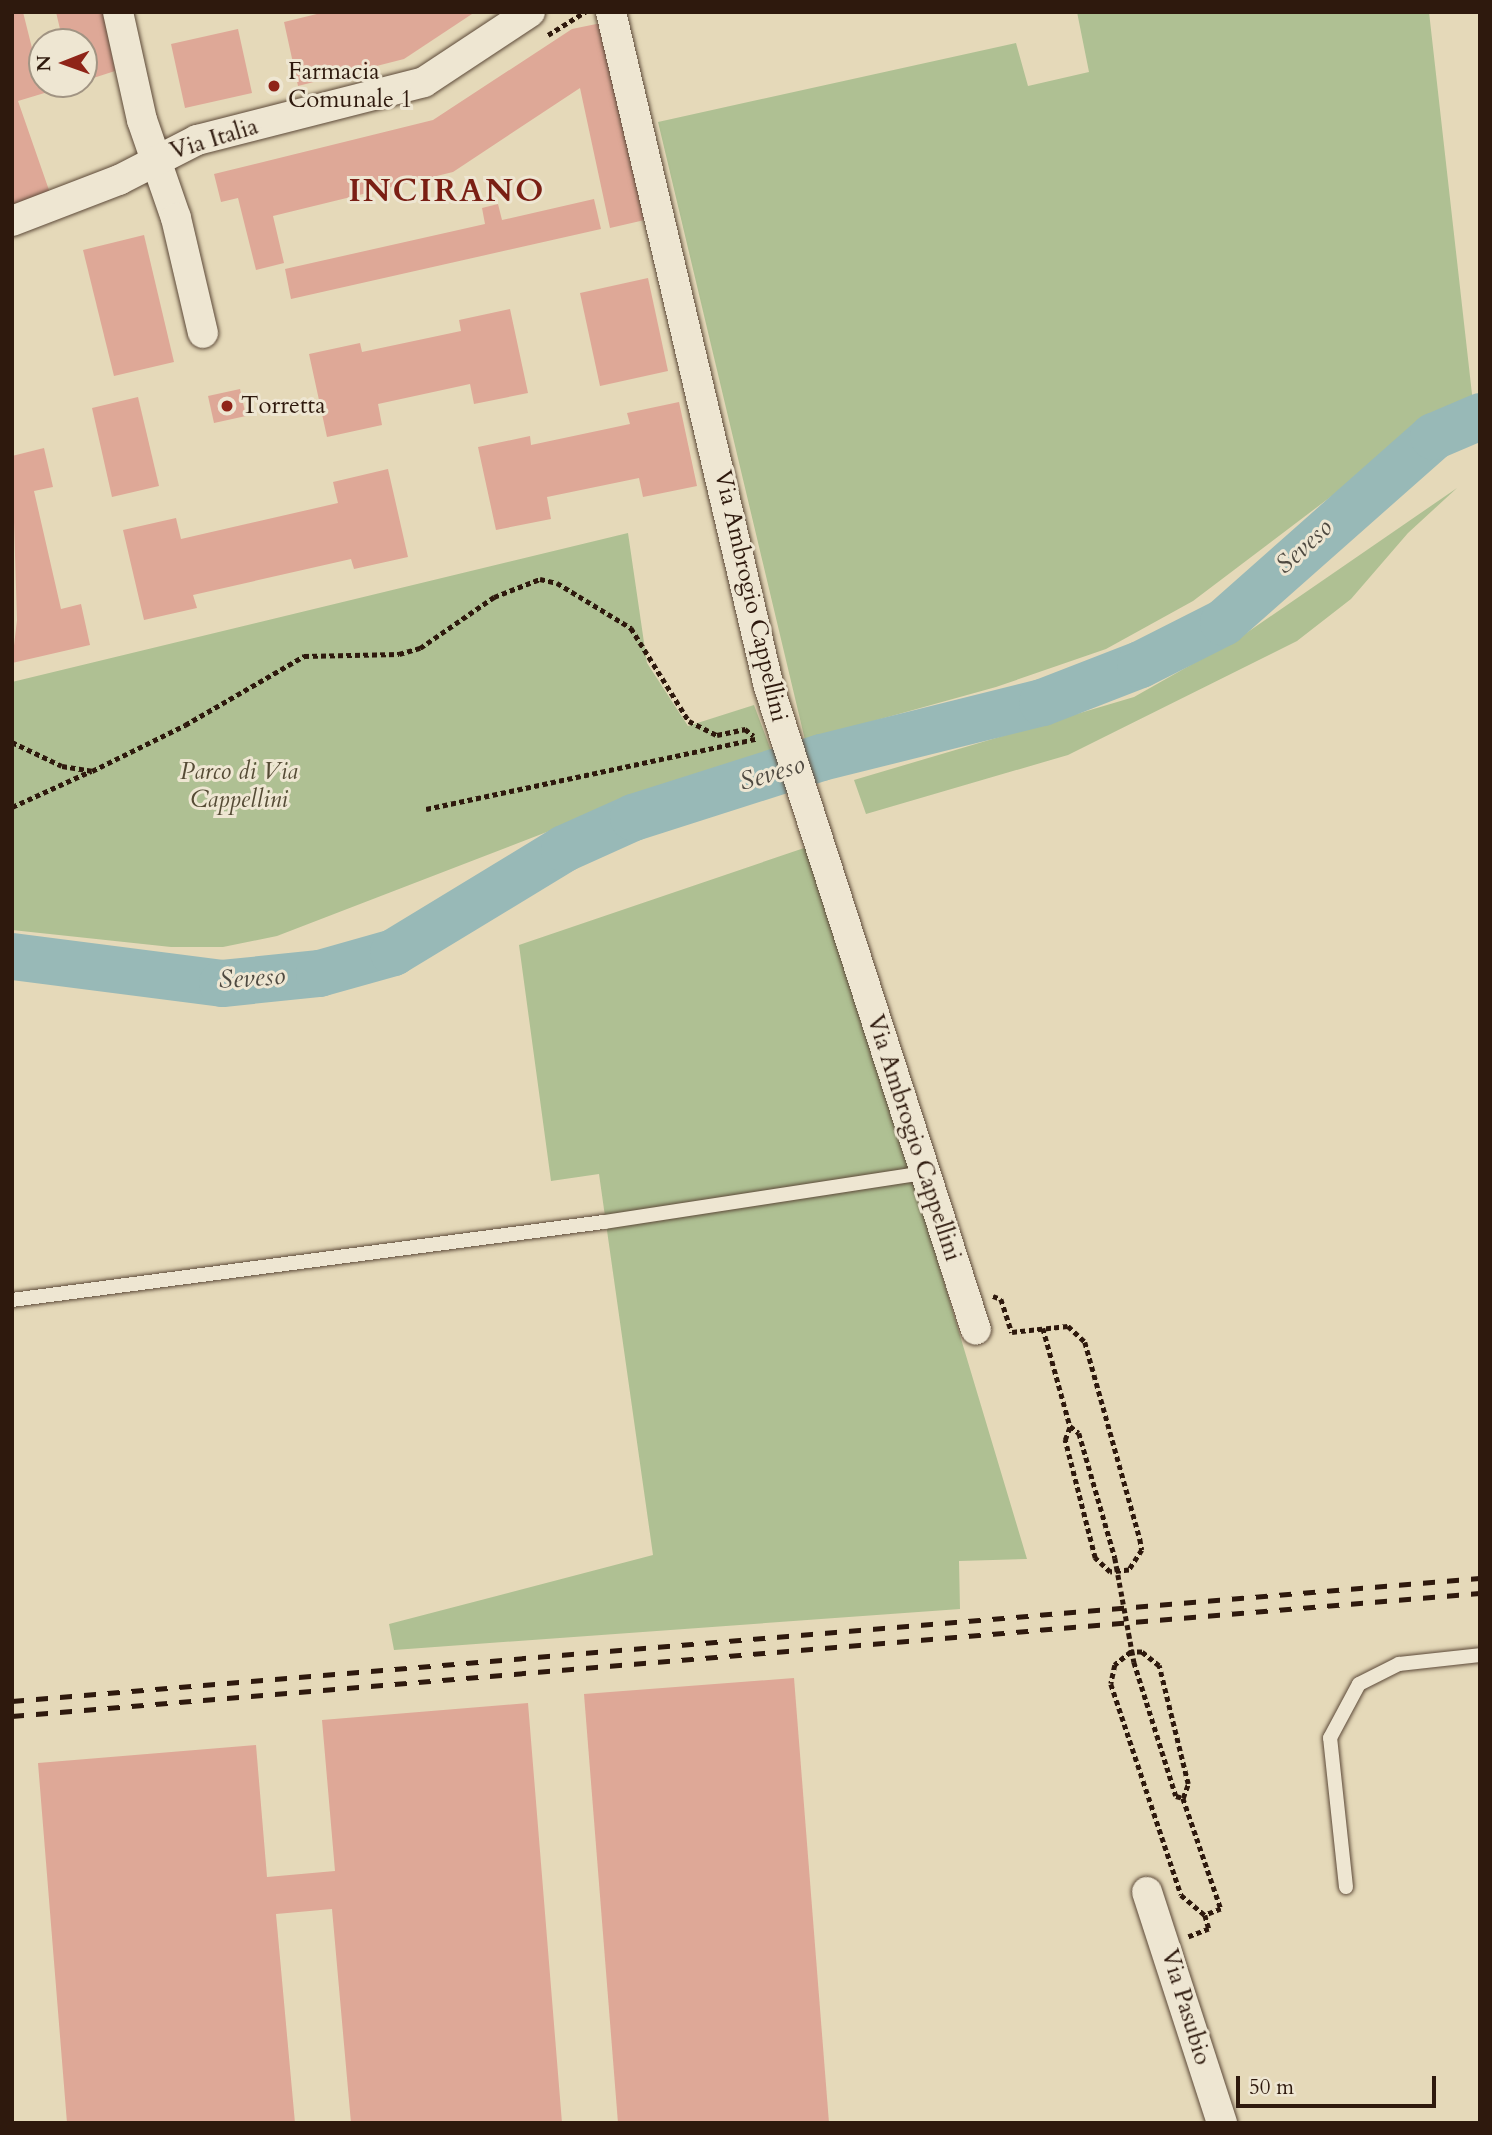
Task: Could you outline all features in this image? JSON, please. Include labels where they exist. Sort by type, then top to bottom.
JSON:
[{"type":"street","points":[[118,12],[155,158],[176,218],[203,332]]},
{"type":"street","name":"Via Italia","points":[[12,221],[120,180],[155,158],[197,139],[424,82],[530,12]]},
{"type":"street","name":"Via Ambrogio Cappellini","points":[[611,12],[774,747],[804,796],[972,1317]]},
{"type":"street","name":"Via Pasubio","points":[[1147,1892],[1168,1946],[1222,2123]]},
{"type":"lane","points":[[12,1300],[604,1222],[924,1173]]},
{"type":"lane","points":[[1346,1887],[1330,1738],[1359,1684],[1399,1664],[1480,1656]]},
{"type":"path","points":[[12,807],[186,725],[304,656],[399,653],[420,648],[494,597],[524,580],[540,579],[557,583],[631,628],[689,721],[717,735],[745,729],[757,739],[774,747]]},
{"type":"path","points":[[426,809],[757,739]]},
{"type":"path","points":[[12,742],[62,766],[92,771]]},
{"type":"path","points":[[972,1317],[995,1296],[1001,1299],[1013,1332],[1020,1336],[1043,1328],[1068,1326],[1085,1342],[1140,1539],[1142,1550],[1129,1570],[1110,1572],[1095,1558],[1065,1440],[1070,1426],[1043,1328]]},
{"type":"path","points":[[1070,1426],[1079,1433],[1115,1558],[1134,1662],[1172,1788],[1183,1798],[1221,1909],[1205,1915]]},
{"type":"path","points":[[1168,1946],[1209,1929],[1205,1915],[1181,1895],[1111,1684],[1115,1665],[1131,1652],[1142,1652],[1159,1666],[1188,1784],[1183,1798]]},
{"type":"green space","points":[[1077,12],[1429,12],[1473,403],[1374,464],[1193,601],[1106,649],[996,687],[805,740],[658,122],[1016,43],[1028,86],[1089,72]]},
{"type":"green space","points":[[1457,488],[1408,533],[1351,599],[1297,641],[1068,755],[866,814],[854,780],[1134,697],[1242,636]]},
{"type":"green space","name":"Parco di Via Cappellini","points":[[628,533],[647,663],[688,726],[754,705],[772,753],[583,818],[277,936],[223,947],[171,947],[12,930],[12,682]]},
{"type":"green space","points":[[813,845],[1027,1559],[959,1561],[960,1609],[394,1650],[389,1624],[653,1555],[599,1174],[551,1181],[519,945]]},
{"type":"building","points":[[12,12],[23,12],[28,32],[28,98],[18,101],[50,193],[12,219]]},
{"type":"building","points":[[56,12],[103,12],[115,71],[98,76],[98,28],[60,28]]},
{"type":"building","points":[[325,12],[475,12],[404,59],[298,86],[284,22]]},
{"type":"building","points":[[606,22],[649,219],[610,228],[580,88],[453,172],[273,216],[284,263],[256,270],[238,198],[221,202],[214,174],[433,120],[572,29]]},
{"type":"building","points":[[238,29],[252,93],[185,108],[171,44]]},
{"type":"building","points":[[594,199],[601,229],[291,299],[285,269],[485,224],[482,208],[498,204],[502,220]]},
{"type":"building","points":[[144,235],[174,362],[114,376],[83,250]]},
{"type":"building","points":[[648,278],[668,371],[600,386],[580,293]]},
{"type":"building","points":[[510,309],[528,393],[474,404],[470,384],[378,404],[382,425],[327,437],[309,354],[360,343],[362,352],[461,331],[459,320]]},
{"type":"building","name":"Torretta","points":[[240,389],[246,416],[214,423],[208,396]]},
{"type":"building","points":[[138,397],[159,486],[112,497],[92,408]]},
{"type":"building","points":[[679,402],[697,486],[643,497],[639,478],[547,497],[551,519],[496,530],[478,447],[530,436],[531,445],[630,424],[627,413]]},
{"type":"building","points":[[44,448],[53,487],[34,491],[61,609],[81,604],[90,645],[12,663],[17,620],[12,456]]},
{"type":"building","points":[[388,469],[408,557],[354,569],[351,559],[193,595],[197,608],[144,620],[123,530],[176,518],[181,539],[338,503],[333,482]]},
{"type":"building","points":[[794,1678],[829,2123],[618,2123],[584,1694]]},
{"type":"building","points":[[528,1703],[562,2123],[351,2123],[332,1909],[276,1914],[295,2123],[67,2123],[38,1763],[256,1745],[267,1877],[335,1871],[322,1720]]},
{"type":"waterway","name":"Seveso","points":[[12,956],[222,983],[319,973],[393,952],[564,848],[633,817],[821,757],[1042,702],[1140,664],[1223,622],[1433,436],[1480,416]]},
{"type":"railway","points":[[12,1701],[1480,1578]]},
{"type":"railway","points":[[12,1716],[1480,1593]]},
{"type":"place","name":"Farmacia Comunale 1","points":[[274,86]]},
{"type":"place","name":"Torretta","points":[[227,406]]},
{"type":"district","name":"INCIRANO","points":[[447,191]]}]
